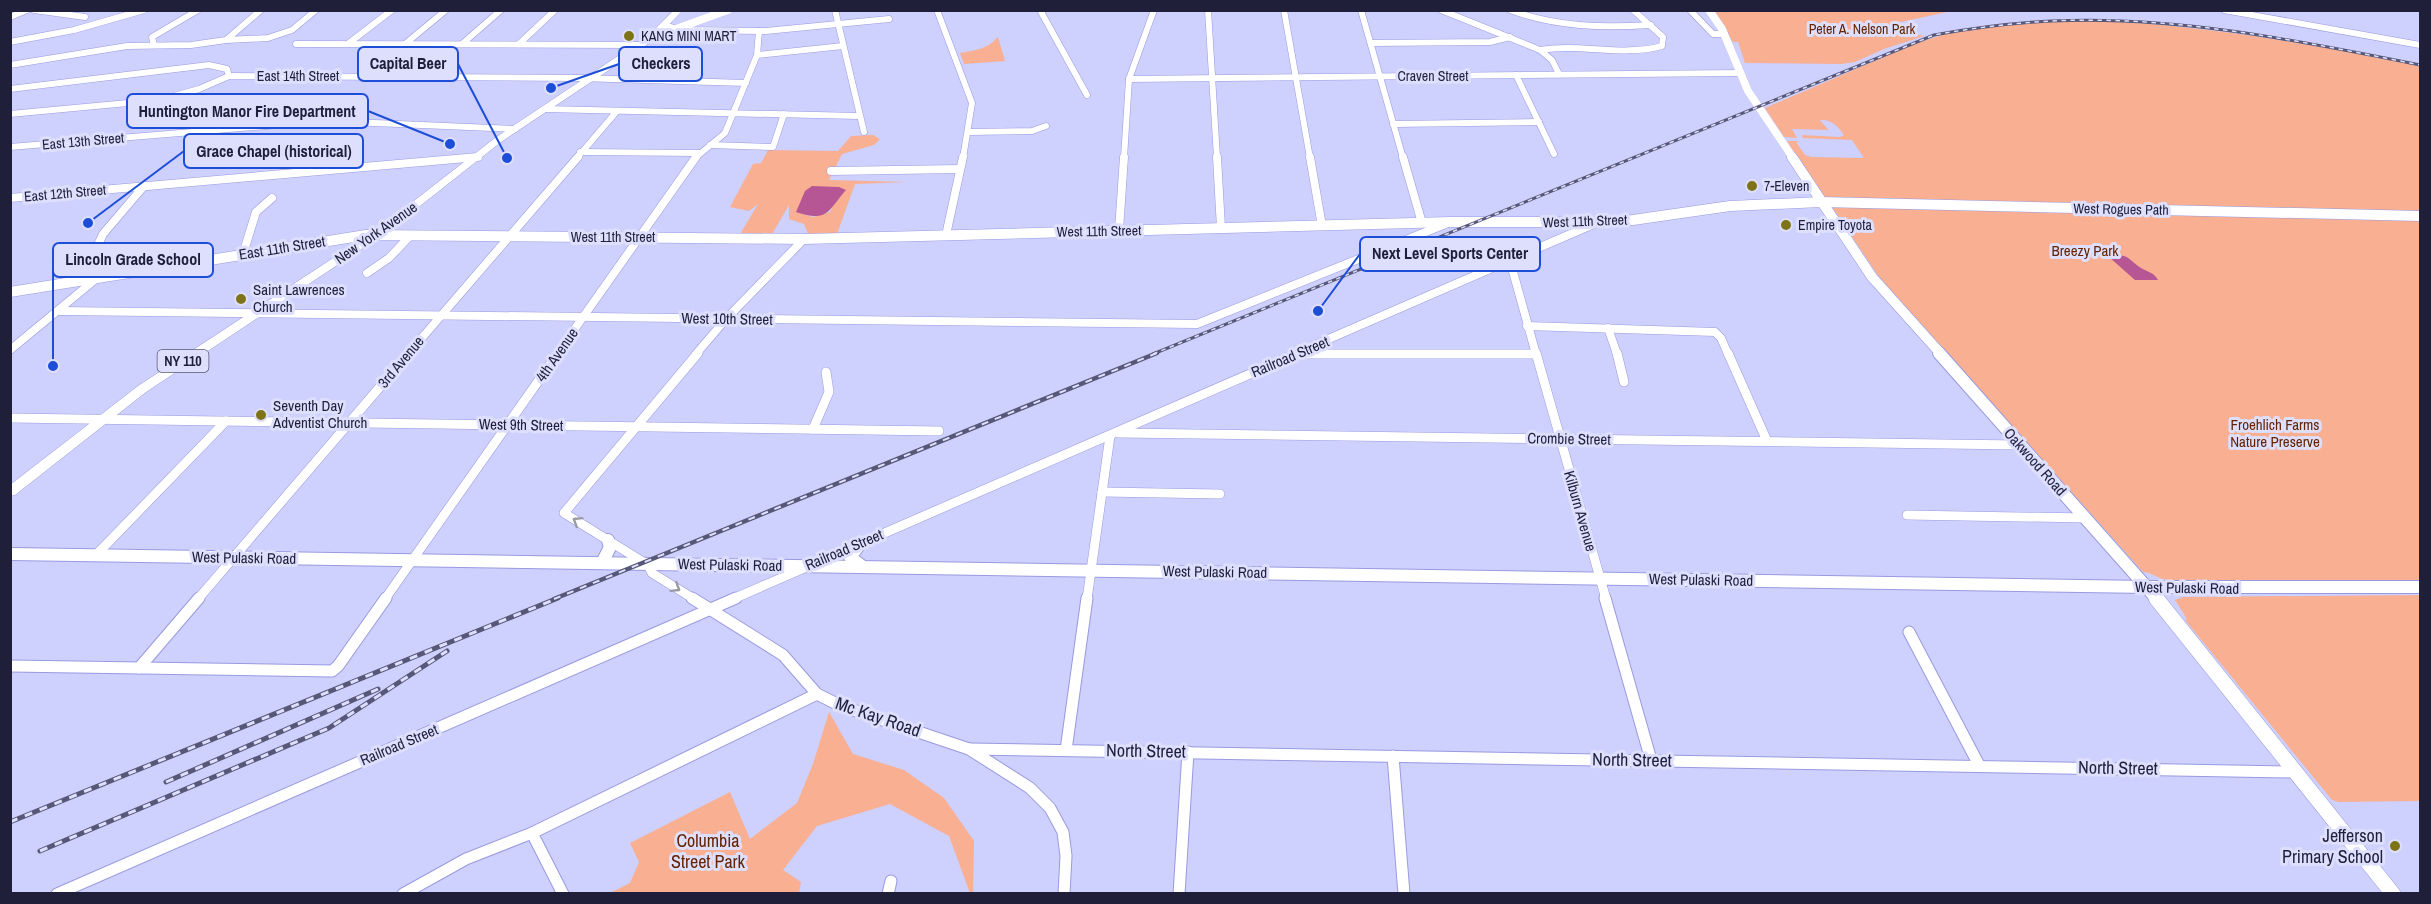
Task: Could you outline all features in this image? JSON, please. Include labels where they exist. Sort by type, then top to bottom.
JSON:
[{"type":"main road","name":"New York Avenue","points":[[10,492],[142,389],[375,235],[515,129],[651,38],[679,10]]},
{"type":"main road","points":[[651,38],[728,10]]},
{"type":"main road","name":"Oakwood Road","points":[[1708,10],[1725,34],[1738,73],[1872,277],[2147,587],[2393,894]]},
{"type":"main road","name":"West Rogues Path","points":[[1821,202],[2421,216]]},
{"type":"main road","name":"West 11th Street","points":[[375,235],[804,239],[1450,222],[1599,222],[1634,220],[1730,206],[1821,202]]},
{"type":"main road","name":"East 11th Street","points":[[10,292],[360,235],[375,235]]},
{"type":"main road","points":[[602,563],[610,547],[608,540]]},
{"type":"main road","points":[[860,544],[850,557],[863,567]]},
{"type":"main road","name":"West Pulaski Road","points":[[10,554],[412,561],[645,562],[2147,587],[2421,588]]},
{"type":"street","points":[[10,17],[27,10]]},
{"type":"street","points":[[34,10],[85,17]]},
{"type":"street","points":[[10,42],[74,30],[144,10]]},
{"type":"street","points":[[128,46],[152,37],[198,10]]},
{"type":"street","points":[[226,40],[261,10]]},
{"type":"street","points":[[10,65],[128,46],[191,45],[226,40],[260,39],[279,35],[295,28],[316,10]]},
{"type":"street","points":[[349,43],[392,10]]},
{"type":"street","points":[[405,44],[446,10]]},
{"type":"street","points":[[462,44],[501,10]]},
{"type":"street","points":[[519,44],[555,10]]},
{"type":"street","points":[[835,10],[864,132]]},
{"type":"street","points":[[937,10],[972,103],[969,132],[946,235]]},
{"type":"street","points":[[1040,10],[1087,95]]},
{"type":"street","points":[[1119,230],[1129,79],[1154,10]]},
{"type":"street","points":[[1209,10],[1221,228]]},
{"type":"street","points":[[1284,10],[1322,226]]},
{"type":"street","points":[[1361,10],[1422,223]]},
{"type":"street","points":[[1441,10],[1540,50],[1552,60],[1559,74]]},
{"type":"street","points":[[1510,10],[1542,21],[1566,25],[1611,27],[1651,25]]},
{"type":"street","points":[[1540,50],[1560,47],[1642,50],[1662,46],[1663,37],[1633,10]]},
{"type":"street","points":[[1690,10],[1713,34],[1725,34]]},
{"type":"street","points":[[2224,10],[2319,25],[2421,45]]},
{"type":"street","points":[[665,25],[675,29],[759,31],[889,19]]},
{"type":"street","name":"4th Avenue","points":[[139,668],[332,671],[699,153],[722,136],[734,113],[757,55],[759,31]]},
{"type":"street","points":[[152,37],[154,45]]},
{"type":"street","points":[[1371,43],[1490,42],[1510,37]]},
{"type":"street","points":[[296,44],[640,45]]},
{"type":"street","points":[[757,55],[843,46]]},
{"type":"street","points":[[10,89],[195,66],[221,66],[227,69],[229,76]]},
{"type":"street","name":"Craven Street","points":[[1129,79],[1738,73]]},
{"type":"street","points":[[1516,75],[1554,154]]},
{"type":"street","name":"East 14th Street","points":[[10,114],[160,100],[193,91],[229,76],[746,82]]},
{"type":"street","points":[[545,109],[859,116]]},
{"type":"street","name":"3rd Avenue","points":[[139,668],[617,111]]},
{"type":"street","points":[[710,145],[773,147],[784,114]]},
{"type":"street","name":"East 13th Street","points":[[10,147],[327,121],[515,129]]},
{"type":"street","points":[[1394,124],[1539,122]]},
{"type":"street","points":[[969,132],[1032,131],[1046,126]]},
{"type":"street","points":[[580,152],[699,153]]},
{"type":"street","name":"East 12th Street","points":[[10,198],[478,157]]},
{"type":"street","points":[[831,171],[960,169]]},
{"type":"street","points":[[81,281],[103,234],[144,186]]},
{"type":"street","points":[[243,254],[256,212],[272,198]]},
{"type":"street","name":"West 10th Street","points":[[60,311],[1197,324],[1450,222]]},
{"type":"street","name":"Railroad Street","points":[[57,894],[1599,222]]},
{"type":"street","points":[[368,273],[389,258],[410,236]]},
{"type":"street","points":[[634,427],[726,319],[804,239]]},
{"type":"street","name":"Kilburn Avenue","points":[[1510,261],[1534,354],[1651,760]]},
{"type":"street","points":[[10,350],[60,311],[97,278]]},
{"type":"street","points":[[1527,326],[1715,332],[1720,338],[1767,441]]},
{"type":"street","points":[[1608,327],[1623,371],[1624,382]]},
{"type":"street","points":[[1298,354],[1534,354]]},
{"type":"street","points":[[813,429],[829,392],[826,372]]},
{"type":"street","name":"West 9th Street","points":[[10,418],[939,430]]},
{"type":"street","points":[[95,556],[226,422]]},
{"type":"street","name":"Mc Kay Road","points":[[634,427],[564,513],[645,562],[652,573],[783,655],[817,694],[841,706],[969,749],[1030,788],[1050,808],[1063,832],[1066,856],[1064,894]]},
{"type":"street","points":[[1066,750],[1102,492],[1114,434]]},
{"type":"street","name":"Crombie Street","points":[[1114,434],[2020,445]]},
{"type":"street","points":[[1102,492],[1220,494]]},
{"type":"street","points":[[1907,515],[2085,518]]},
{"type":"street","points":[[1909,632],[1979,765]]},
{"type":"street","points":[[10,666],[139,668]]},
{"type":"street","points":[[403,894],[466,859],[532,832],[817,694]]},
{"type":"street","name":"North Street","points":[[969,749],[2295,772]]},
{"type":"street","points":[[1179,894],[1188,752]]},
{"type":"street","points":[[1393,756],[1404,894]]},
{"type":"street","points":[[532,832],[562,894]]},
{"type":"green space","name":"Peter A. Nelson Park","points":[[1944,10],[1947,12],[1883,26],[1924,36],[1884,49],[1855,62],[1841,64],[1745,63],[1738,42],[1733,42],[1713,11]]},
{"type":"green space","points":[[2061,20],[2152,24],[2242,34],[2420,66],[2420,215],[1829,198],[1823,196],[1787,141],[1800,141],[1796,142],[1805,155],[1811,157],[1864,158],[1852,140],[1803,138],[1802,135],[1840,137],[1844,135],[1834,124],[1824,120],[1820,120],[1830,132],[1828,130],[1792,129],[1797,138],[1784,137],[1765,108],[1914,44],[1945,34],[1988,26]]},
{"type":"green space","points":[[998,37],[1005,61],[964,64],[960,53],[986,47]]},
{"type":"green space","points":[[873,135],[880,139],[874,145],[842,154],[829,180],[906,182],[855,184],[837,234],[808,234],[804,224],[789,219],[789,205],[771,236],[739,236],[758,204],[749,211],[730,207],[753,164],[761,163],[768,150],[838,151],[851,136]],"holes":[[[846,190],[835,201],[830,212],[813,217],[797,212],[804,197]]]},
{"type":"green space","name":"Froehlich Farms Nature Preserve","points":[[1830,204],[2420,218],[2420,580],[2329,582],[2166,580],[2143,572],[1879,277]]},
{"type":"green space","points":[[2420,595],[2420,801],[2339,802],[2332,800],[2185,620],[2187,619],[2175,600],[2183,597]]},
{"type":"green space","name":"Columbia Street Park","points":[[829,712],[853,754],[904,770],[944,798],[974,841],[973,893],[970,893],[949,836],[890,804],[817,826],[783,870],[801,882],[799,893],[610,893],[630,883],[639,862],[630,843],[730,792],[750,839],[797,803],[813,764]]},
{"type":"shaded area","points":[[812,186],[839,187],[846,190],[827,213],[815,216],[796,212],[805,191]]},
{"type":"shaded area","points":[[2125,256],[2158,280],[2135,280],[2109,257]]},
{"type":"railway","points":[[1153,354],[1934,35],[1993,26],[2052,21],[2145,22],[2283,39],[2420,65]]},
{"type":"railway","points":[[554,599],[1157,353]]},
{"type":"railway","points":[[10,822],[558,598]]},
{"type":"railway","points":[[40,851],[329,728],[447,651]]},
{"type":"railway","points":[[166,782],[378,689]]},
{"type":"place","name":"KANG MINI MART","points":[[629,36]]},
{"type":"place","name":"Checkers","points":[[551,88]]},
{"type":"place","name":"Huntington Manor Fire Department","points":[[450,144]]},
{"type":"place","name":"Capital Beer","points":[[507,158]]},
{"type":"place","name":"7-Eleven","points":[[1752,186]]},
{"type":"place","name":"Grace Chapel (historical)","points":[[88,223]]},
{"type":"place","name":"Empire Toyota","points":[[1786,225]]},
{"type":"place","name":"Saint Lawrences Church","points":[[241,299]]},
{"type":"place","name":"Next Level Sports Center","points":[[1318,311]]},
{"type":"place","name":"Lincoln Grade School","points":[[53,366]]},
{"type":"place","name":"Seventh Day Adventist Church","points":[[261,415]]},
{"type":"place","name":"Jefferson Primary School","points":[[2395,846]]},
{"type":"park label","name":"Breezy Park","points":[[2085,251]]}]
